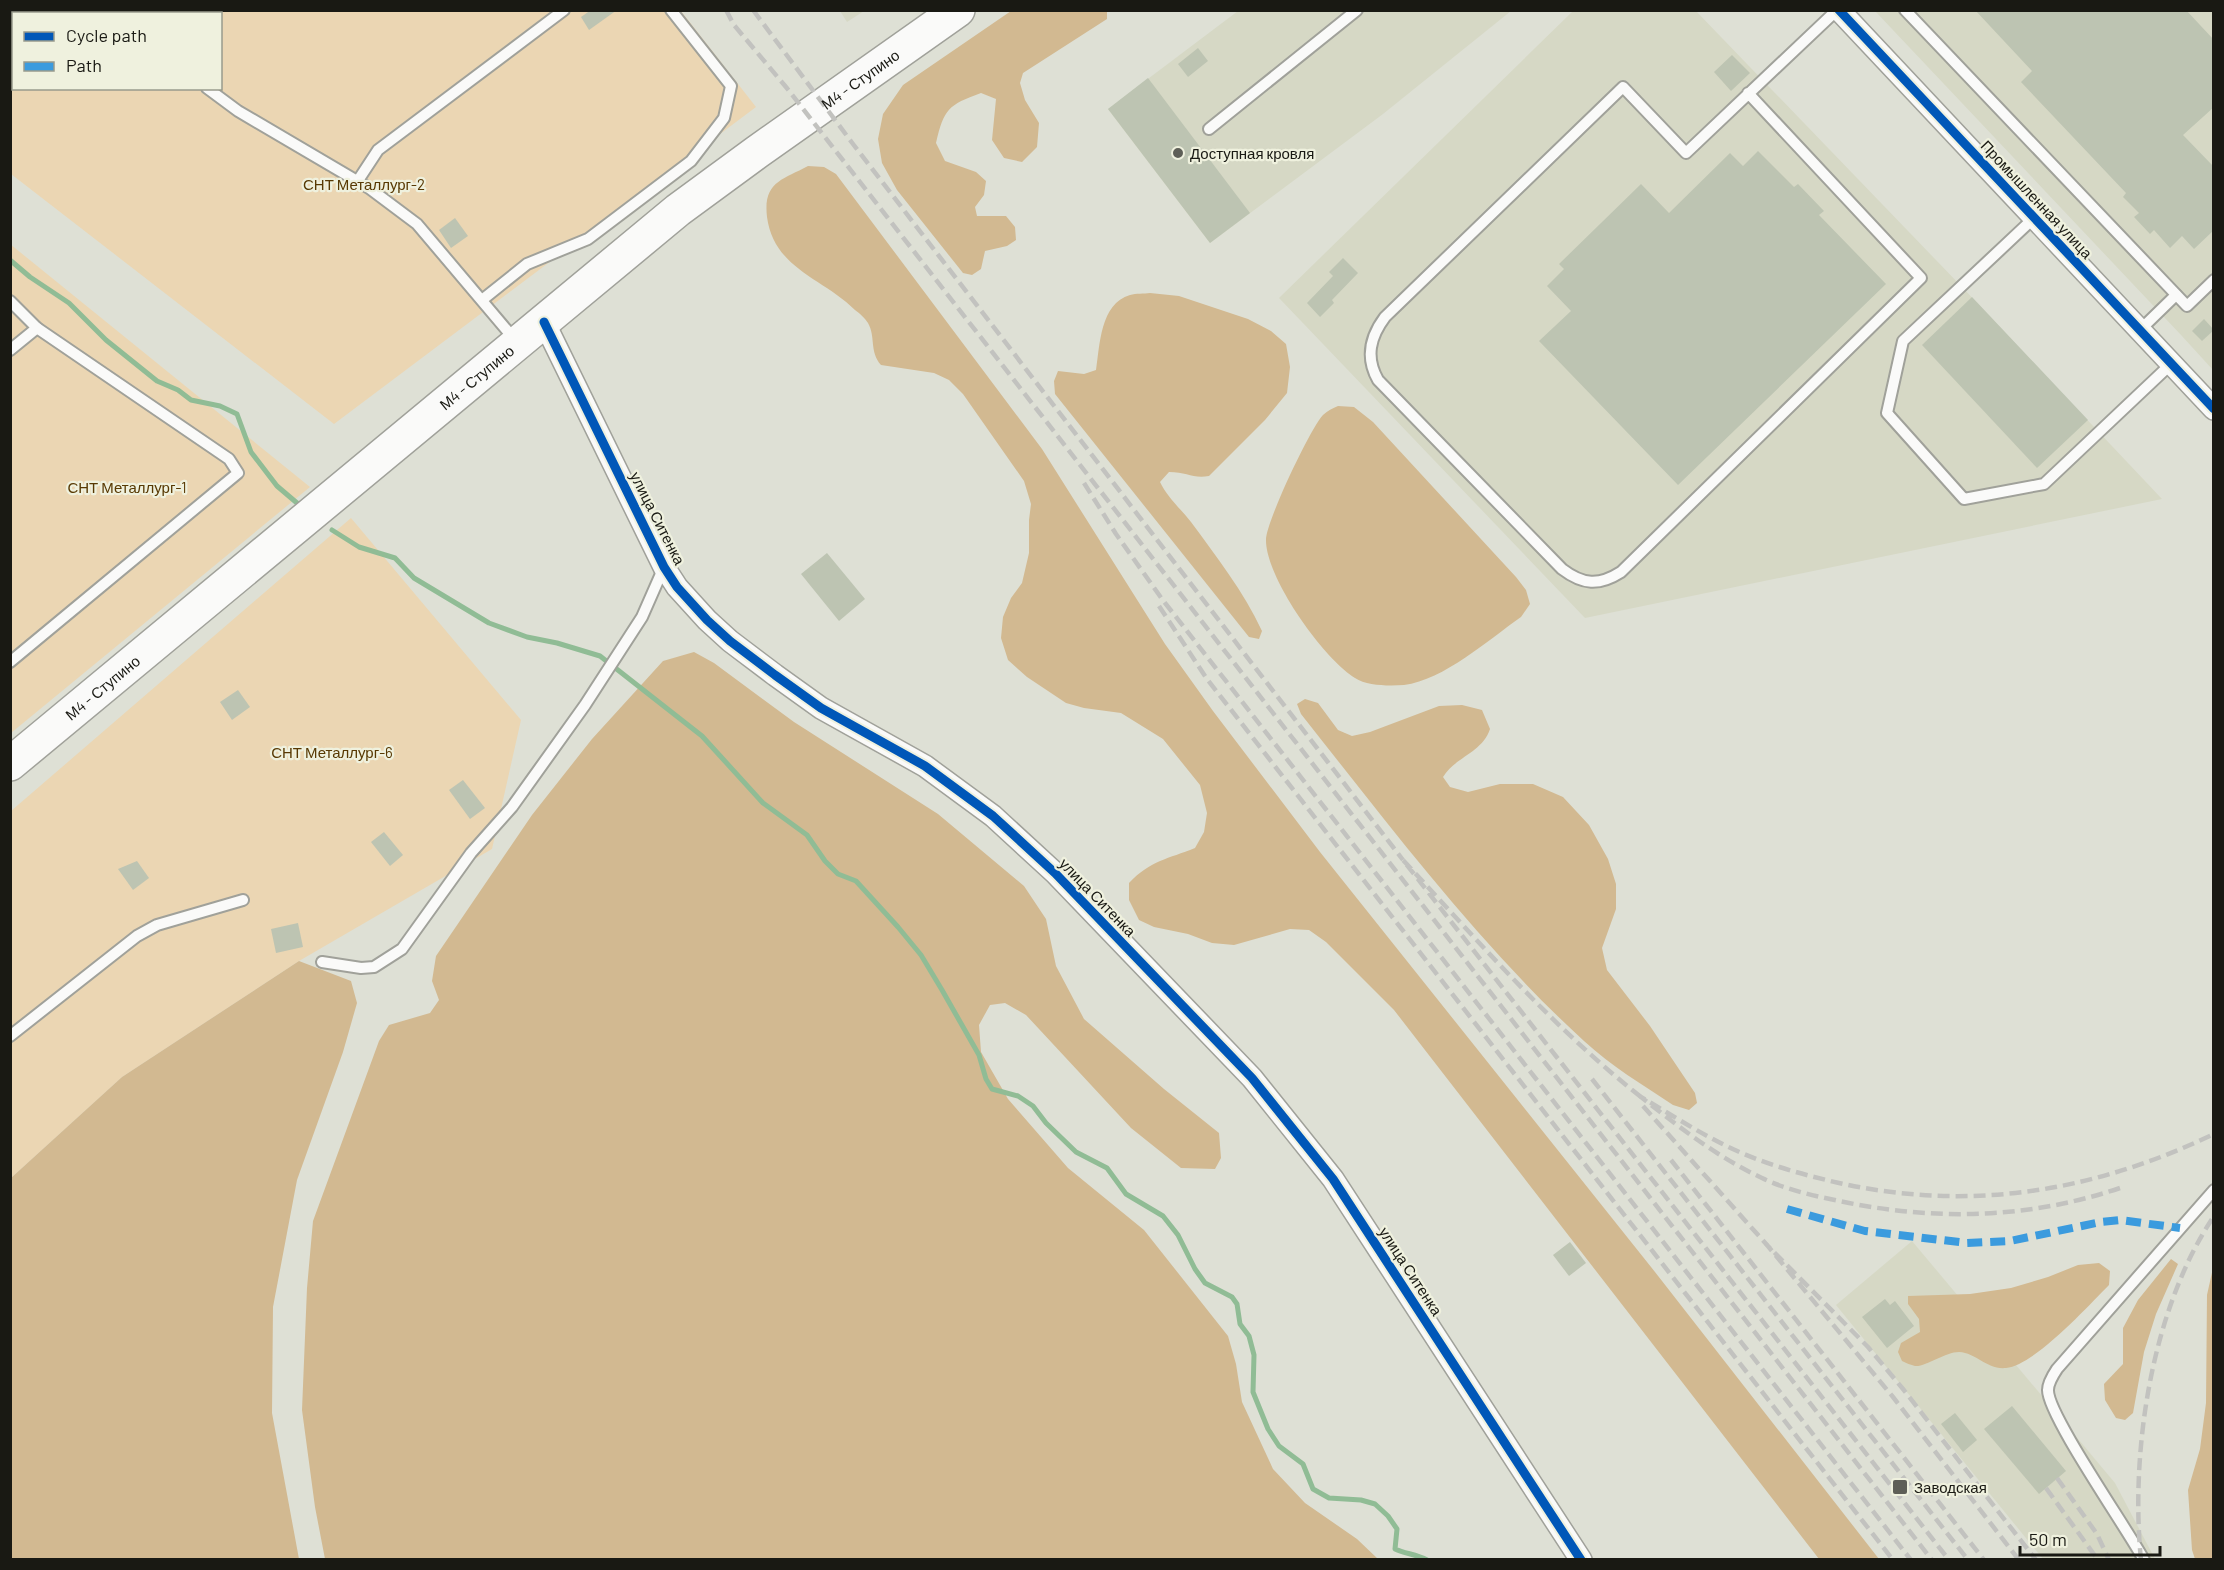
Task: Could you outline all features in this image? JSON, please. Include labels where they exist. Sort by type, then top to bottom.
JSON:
[{"type":"main road","name":"М4 - Ступино","points":[[10,764],[678,210],[958,10]]},
{"type":"street","name":"Промышленная улица","points":[[1838,10],[2214,409]]},
{"type":"street","name":"улица Ситенка","points":[[544,322],[664,567],[677,586],[707,620],[730,641],[821,708],[925,766],[1001,823],[1055,873],[1252,1078],[1333,1179],[1581,1560]]},
{"type":"lane","points":[[357,182],[378,150],[564,10]]},
{"type":"lane","points":[[482,300],[527,264],[588,239],[691,161],[724,118],[731,86],[671,10]]},
{"type":"lane","points":[[1209,129],[1357,10]]},
{"type":"lane","points":[[1748,93],[1921,278],[1621,572],[1609,580],[1584,582],[1573,578],[1562,569],[1378,380],[1372,369],[1371,341],[1385,317],[1623,87],[1686,153],[1748,93],[1838,10]]},
{"type":"lane","points":[[1905,10],[2187,306],[2214,280]]},
{"type":"lane","points":[[210,90],[238,111],[357,182],[417,224],[518,344]]},
{"type":"lane","points":[[2034,218],[1903,341],[1887,413],[1964,499],[2044,484],[2171,364]]},
{"type":"lane","points":[[2140,330],[2176,295]]},
{"type":"lane","points":[[10,302],[37,328],[229,459],[238,473],[10,662]]},
{"type":"lane","points":[[10,350],[37,328]]},
{"type":"lane","points":[[322,962],[361,968],[374,967],[402,949],[471,853],[512,807],[585,705],[642,617],[664,567]]},
{"type":"lane","points":[[10,1036],[137,936],[157,925],[243,900]]},
{"type":"lane","points":[[2144,1560],[2063,1426],[2049,1399],[2048,1389],[2057,1369],[2214,1190]]},
{"type":"shaded area","points":[[840,11],[864,11],[847,22]]},
{"type":"shaded area","points":[[1011,11],[1107,11],[1107,19],[1023,73],[1020,83],[1025,100],[1039,123],[1037,147],[1022,162],[1004,158],[992,140],[996,99],[981,93],[954,105],[945,115],[936,143],[945,161],[976,172],[986,181],[984,195],[975,207],[977,216],[1006,216],[1015,227],[1016,240],[1007,246],[985,251],[981,269],[972,275],[963,273],[897,190],[882,163],[878,139],[883,114],[903,85]]},
{"type":"shaded area","points":[[1238,11],[1511,11],[1383,114],[1210,243],[1108,109]]},
{"type":"shaded area","points":[[1573,11],[1696,11],[2162,499],[1585,618],[1279,298]]},
{"type":"shaded area","points":[[1875,11],[2213,11],[2213,370],[2181,335]]},
{"type":"shaded area","points":[[808,166],[824,167],[836,174],[1042,449],[1165,644],[1213,711],[1320,852],[1655,1272],[1879,1559],[1819,1559],[1394,1010],[1326,942],[1309,930],[1290,929],[1234,945],[1212,943],[1188,934],[1154,927],[1139,920],[1129,900],[1129,883],[1152,865],[1195,848],[1204,832],[1207,813],[1200,785],[1163,739],[1121,713],[1066,703],[1027,677],[1008,660],[1001,638],[1003,617],[1011,598],[1022,583],[1029,553],[1031,504],[1024,481],[963,394],[949,380],[934,373],[881,365],[877,360],[870,328],[865,319],[842,299],[789,261],[779,249],[771,235],[767,217],[768,196],[776,184]]},
{"type":"shaded area","points":[[1150,293],[1179,296],[1248,319],[1271,331],[1286,344],[1290,367],[1287,393],[1265,420],[1209,476],[1199,477],[1169,472],[1160,482],[1238,588],[1262,631],[1259,639],[1249,637],[1055,394],[1054,381],[1058,371],[1084,374],[1096,370],[1103,326],[1113,307],[1130,295]]},
{"type":"shaded area","points":[[1338,406],[1354,407],[1373,422],[1526,590],[1530,604],[1521,617],[1465,658],[1435,676],[1419,682],[1404,685],[1372,684],[1360,681],[1342,668],[1327,653],[1298,615],[1275,574],[1268,555],[1266,539],[1268,529],[1290,475],[1317,424],[1325,414]]},
{"type":"shaded area","points":[[694,652],[714,663],[794,722],[938,814],[1024,886],[1046,919],[1056,966],[1084,1019],[1164,1089],[1219,1133],[1221,1158],[1215,1169],[1181,1168],[1131,1128],[1026,1015],[1005,1003],[990,1005],[979,1025],[981,1052],[1008,1099],[1068,1168],[1144,1230],[1228,1336],[1236,1364],[1242,1402],[1273,1469],[1305,1503],[1357,1539],[1378,1559],[325,1559],[315,1507],[302,1410],[307,1288],[313,1221],[379,1041],[389,1025],[430,1013],[439,1000],[432,981],[436,956],[532,815],[592,739],[663,661]]},
{"type":"shaded area","points":[[1305,699],[1318,703],[1338,730],[1352,736],[1370,732],[1439,706],[1462,705],[1482,710],[1490,729],[1486,737],[1481,744],[1454,764],[1443,777],[1450,787],[1468,792],[1500,784],[1533,784],[1563,797],[1589,825],[1608,859],[1616,884],[1616,909],[1602,948],[1607,970],[1650,1026],[1695,1093],[1697,1103],[1689,1110],[1673,1105],[1605,1059],[1545,1004],[1436,883],[1301,714],[1297,704]]},
{"type":"shaded area","points":[[299,961],[351,981],[357,1003],[343,1052],[297,1180],[273,1307],[272,1413],[299,1559],[11,1559],[11,1178],[122,1077]]},
{"type":"shaded area","points":[[1912,1241],[2115,1483],[2155,1559],[2043,1559],[1836,1305]]},
{"type":"shaded area","points":[[2171,1259],[2178,1264],[2156,1314],[2144,1352],[2133,1413],[2125,1420],[2116,1418],[2105,1400],[2104,1384],[2123,1364],[2123,1328],[2138,1300]]},
{"type":"shaded area","points":[[2099,1263],[2110,1271],[2109,1285],[2046,1346],[2018,1364],[1999,1368],[1959,1352],[1919,1366],[1902,1361],[1898,1352],[1901,1343],[1920,1332],[1919,1319],[1908,1304],[1908,1296],[1970,1294],[2011,1288],[2078,1265]]},
{"type":"shaded area","points":[[2213,1268],[2213,1559],[2195,1559],[2192,1550],[2188,1490],[2200,1449],[2206,1403],[2207,1295]]},
{"type":"green space","name":"СНТ Металлург-2","points":[[10,11],[681,11],[756,107],[334,424],[11,174]]},
{"type":"green space","name":"СНТ Металлург-1","points":[[10,244],[310,487],[11,733],[10,733]]},
{"type":"green space","name":"СНТ Металлург-6","points":[[351,518],[521,720],[492,849],[299,961],[122,1077],[11,1178],[11,811]]},
{"type":"building","points":[[591,10],[617,10],[589,30],[581,17]]},
{"type":"building","points":[[1975,10],[2186,10],[2214,40],[2214,107],[2183,135],[2214,167],[2214,230],[2194,249],[2182,236],[2170,248],[2154,230],[2150,234],[2134,217],[2139,213],[2123,197],[2126,193],[2021,82],[2032,71]]},
{"type":"building","points":[[1198,48],[1208,61],[1188,77],[1178,64]]},
{"type":"building","points":[[1732,55],[1750,73],[1731,91],[1714,72]]},
{"type":"building","points":[[1148,78],[1250,213],[1210,243],[1108,109]]},
{"type":"building","points":[[1758,151],[1794,187],[1798,184],[1824,211],[1819,215],[1886,284],[1678,485],[1539,341],[1571,311],[1547,286],[1564,269],[1559,264],[1641,184],[1669,213],[1730,153],[1743,166]]},
{"type":"building","points":[[455,218],[468,236],[451,248],[439,230]]},
{"type":"building","points":[[1343,258],[1358,273],[1332,300],[1334,303],[1320,317],[1307,303],[1333,276],[1329,272]]},
{"type":"building","points":[[1972,297],[2088,420],[2037,468],[1922,345]]},
{"type":"building","points":[[2204,319],[2214,330],[2202,341],[2192,331]]},
{"type":"building","points":[[827,553],[865,599],[839,621],[801,574]]},
{"type":"building","points":[[238,690],[250,707],[232,720],[220,702]]},
{"type":"building","points":[[463,780],[485,808],[470,819],[449,790]]},
{"type":"building","points":[[384,832],[403,855],[390,866],[371,842]]},
{"type":"building","points":[[137,861],[149,878],[133,890],[118,869]]},
{"type":"building","points":[[298,923],[303,947],[276,953],[271,929]]},
{"type":"building","points":[[1570,1242],[1586,1263],[1569,1276],[1553,1255]]},
{"type":"building","points":[[1885,1299],[1890,1305],[1895,1301],[1914,1326],[1887,1348],[1862,1317]]},
{"type":"building","points":[[2012,1406],[2066,1471],[2039,1494],[1984,1429]]},
{"type":"building","points":[[1955,1413],[1977,1440],[1963,1452],[1941,1424]]},
{"type":"waterway","points":[[10,260],[30,277],[69,303],[106,340],[157,381],[178,390],[191,400],[220,406],[237,414],[251,452],[277,486],[297,503]]},
{"type":"waterway","points":[[332,530],[359,547],[395,558],[414,578],[489,623],[527,637],[600,656],[702,736],[763,803],[807,835],[825,861],[838,874],[856,881],[898,927],[921,955],[942,990],[979,1055],[986,1079],[992,1089],[1018,1096],[1033,1106],[1046,1123],[1076,1152],[1107,1168],[1126,1194],[1163,1216],[1178,1235],[1195,1269],[1205,1283],[1232,1297],[1237,1304],[1240,1324],[1249,1336],[1254,1355],[1253,1392],[1268,1429],[1279,1446],[1303,1464],[1313,1489],[1329,1498],[1361,1500],[1375,1504],[1388,1516],[1397,1529],[1395,1549],[1427,1560]]},
{"type":"railway","points":[[726,10],[734,25],[786,87],[1932,1560]]},
{"type":"railway","points":[[753,10],[853,144],[1403,860]]},
{"type":"railway","points":[[1084,483],[1116,534],[1162,599],[1911,1560]]},
{"type":"railway","points":[[1159,606],[1207,679],[1893,1560]]},
{"type":"railway","points":[[1641,1097],[1608,1070],[1547,1013],[1488,953],[1403,860],[1949,1560]]},
{"type":"railway","points":[[1592,1079],[1968,1560]]},
{"type":"railway","points":[[2120,1188],[2053,1206],[1986,1214],[1918,1212],[1849,1203],[1794,1190],[1772,1183],[1745,1170],[1699,1141],[1641,1097],[1723,1144],[1773,1165],[1839,1183],[1888,1192],[1936,1196],[1983,1196],[2077,1183],[2169,1154],[2214,1134]]},
{"type":"railway","points":[[1643,1106],[1767,1245]]},
{"type":"railway","points":[[1671,1160],[1984,1560]]},
{"type":"railway","points":[[2141,1560],[2138,1517],[2139,1473],[2150,1381],[2175,1293],[2193,1253],[2214,1216]]},
{"type":"railway","points":[[2019,1560],[1893,1397],[1767,1245],[1868,1347],[2036,1560]]},
{"type":"railway","points":[[2057,1478],[2097,1534],[2109,1560]]},
{"type":"railway","points":[[2046,1488],[2098,1560]]},
{"type":"marked path","points":[[1787,1209],[1865,1231],[1967,1243],[2010,1241],[2120,1220],[2180,1228]]},
{"type":"cycle path","points":[[1839,10],[2214,409]]},
{"type":"cycle path","points":[[544,322],[664,567],[677,587],[730,641],[775,675],[821,708],[925,766],[993,816],[1055,873],[1252,1078],[1333,1179],[1581,1560]]},
{"type":"place","name":"Доступная кровля","points":[[1178,153]]},
{"type":"place","name":"Заводская","points":[[1900,1487]]}]
